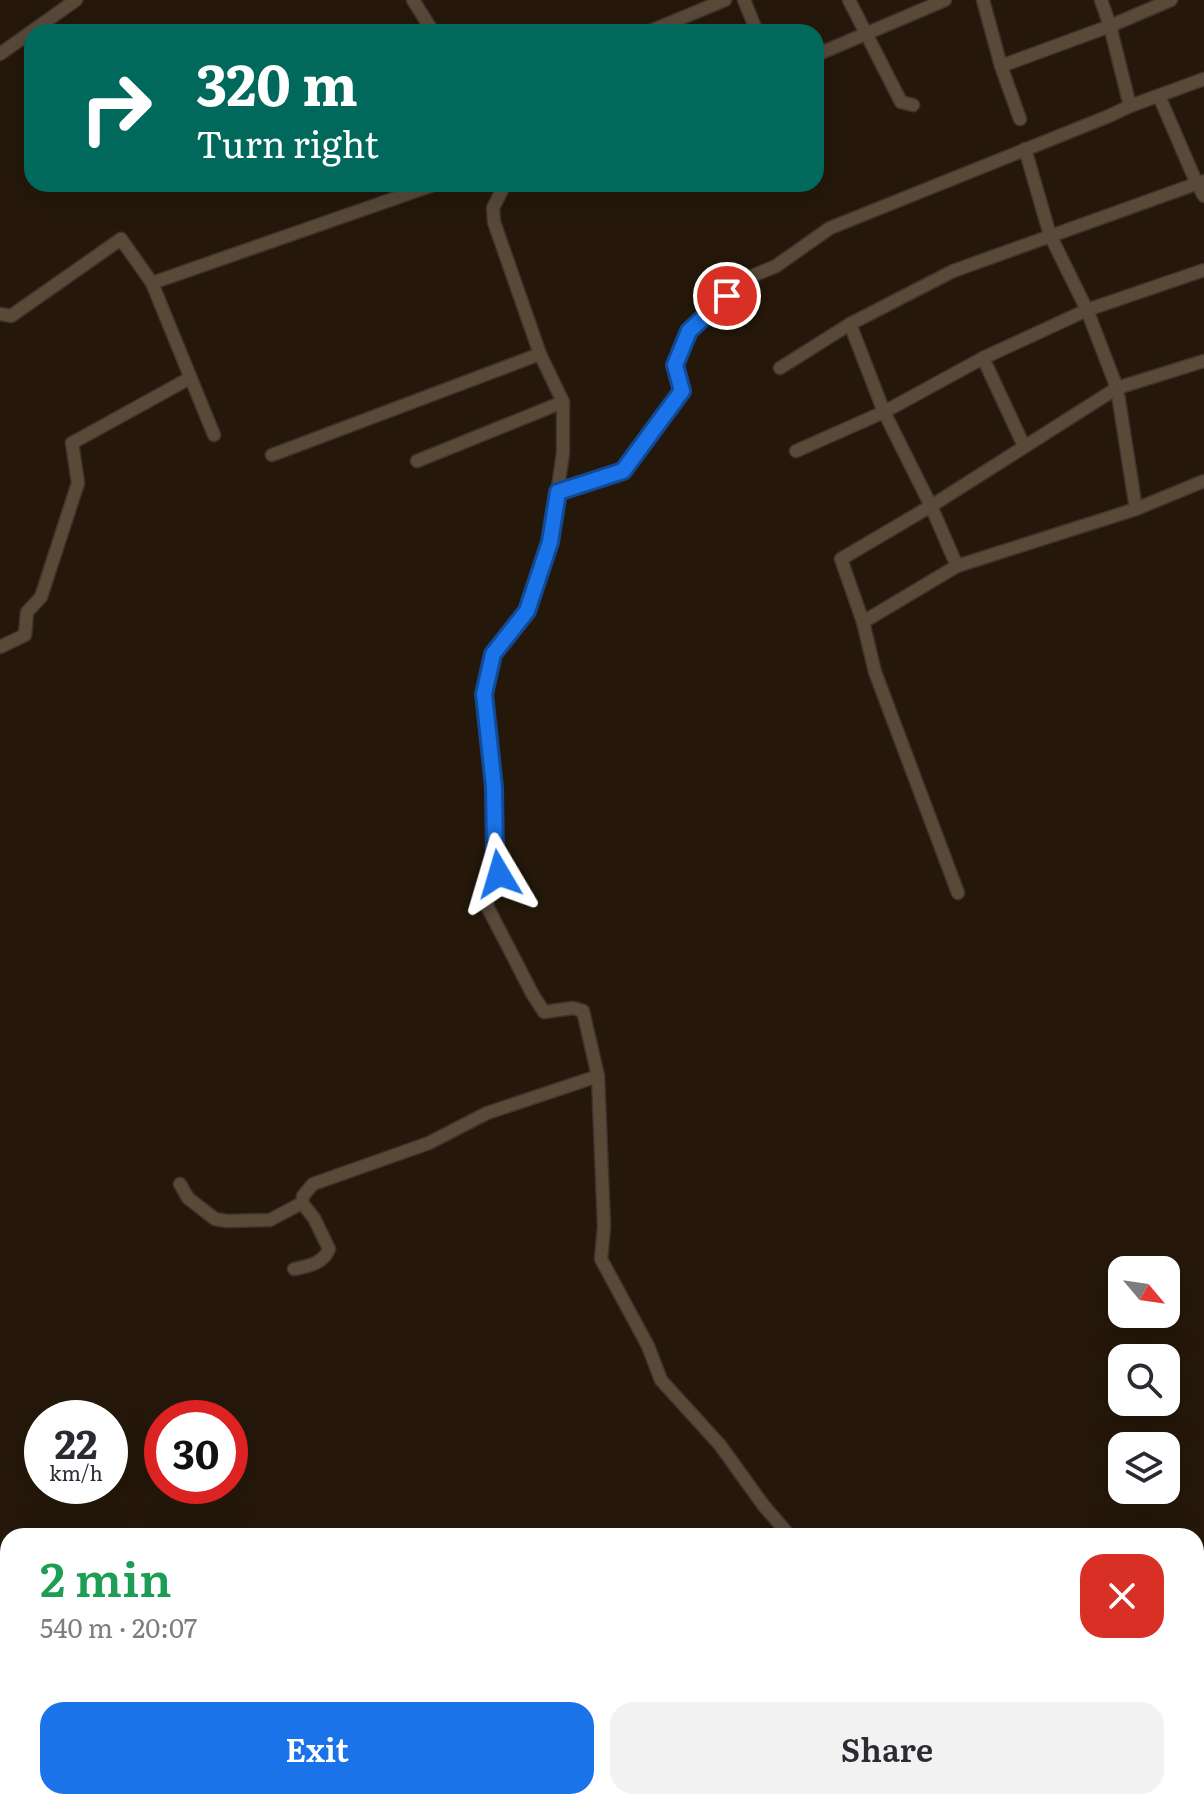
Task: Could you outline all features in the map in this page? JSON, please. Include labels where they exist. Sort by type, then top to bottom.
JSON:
[{"type":"street","points":[[42,24],[76,0]]},
{"type":"street","points":[[413,0],[428,24]]},
{"type":"street","points":[[667,24],[725,0]]},
{"type":"street","points":[[744,0],[754,24]]},
{"type":"street","points":[[849,0],[901,102],[913,105]]},
{"type":"street","points":[[824,52],[945,0]]},
{"type":"street","points":[[983,0],[1001,66],[1020,119]]},
{"type":"street","points":[[1101,0],[1130,106]]},
{"type":"street","points":[[1001,66],[1171,0]]},
{"type":"street","points":[[0,54],[24,37]]},
{"type":"street","points":[[558,492],[623,471],[682,391],[675,365],[689,331],[745,279],[776,266],[830,228],[1204,79]]},
{"type":"street","points":[[1159,96],[1204,196]]},
{"type":"street","points":[[1025,149],[1050,235],[1087,310],[1117,388],[1136,509]]},
{"type":"street","points":[[780,368],[850,324],[953,271],[1200,183]]},
{"type":"street","points":[[152,283],[413,192]]},
{"type":"street","points":[[501,192],[493,208],[494,222],[540,354],[563,402],[563,453],[550,542],[527,611],[493,654],[484,694],[494,787],[495,856],[499,874],[487,900],[488,908],[544,1012],[573,1008],[583,1011],[598,1076],[604,1227],[601,1259],[648,1346],[661,1380],[720,1445],[783,1528]]},
{"type":"street","points":[[0,314],[11,316],[121,239],[152,283],[214,435]]},
{"type":"street","points":[[796,451],[884,412],[983,358],[1087,310],[1204,270]]},
{"type":"street","points":[[850,324],[884,412],[957,566]]},
{"type":"street","points":[[272,455],[540,354]]},
{"type":"street","points":[[983,358],[1024,446]]},
{"type":"street","points":[[958,893],[875,672],[863,622],[841,559],[1117,388],[1204,361]]},
{"type":"street","points":[[0,647],[25,635],[27,612],[41,597],[78,483],[72,443],[190,378]]},
{"type":"street","points":[[417,461],[563,402]]},
{"type":"street","points":[[863,622],[957,566],[1136,509],[1204,481]]},
{"type":"street","points":[[294,1269],[318,1262],[329,1249],[314,1218],[302,1203],[303,1196],[313,1184],[429,1143],[487,1113],[598,1076]]},
{"type":"street","points":[[180,1184],[188,1198],[215,1219],[227,1221],[270,1220],[302,1203]]},
{"type":"route","points":[[499,874],[495,856],[494,787],[484,694],[493,654],[527,611],[550,542],[558,492],[623,471],[682,391],[675,365],[689,331],[727,296]]}]
